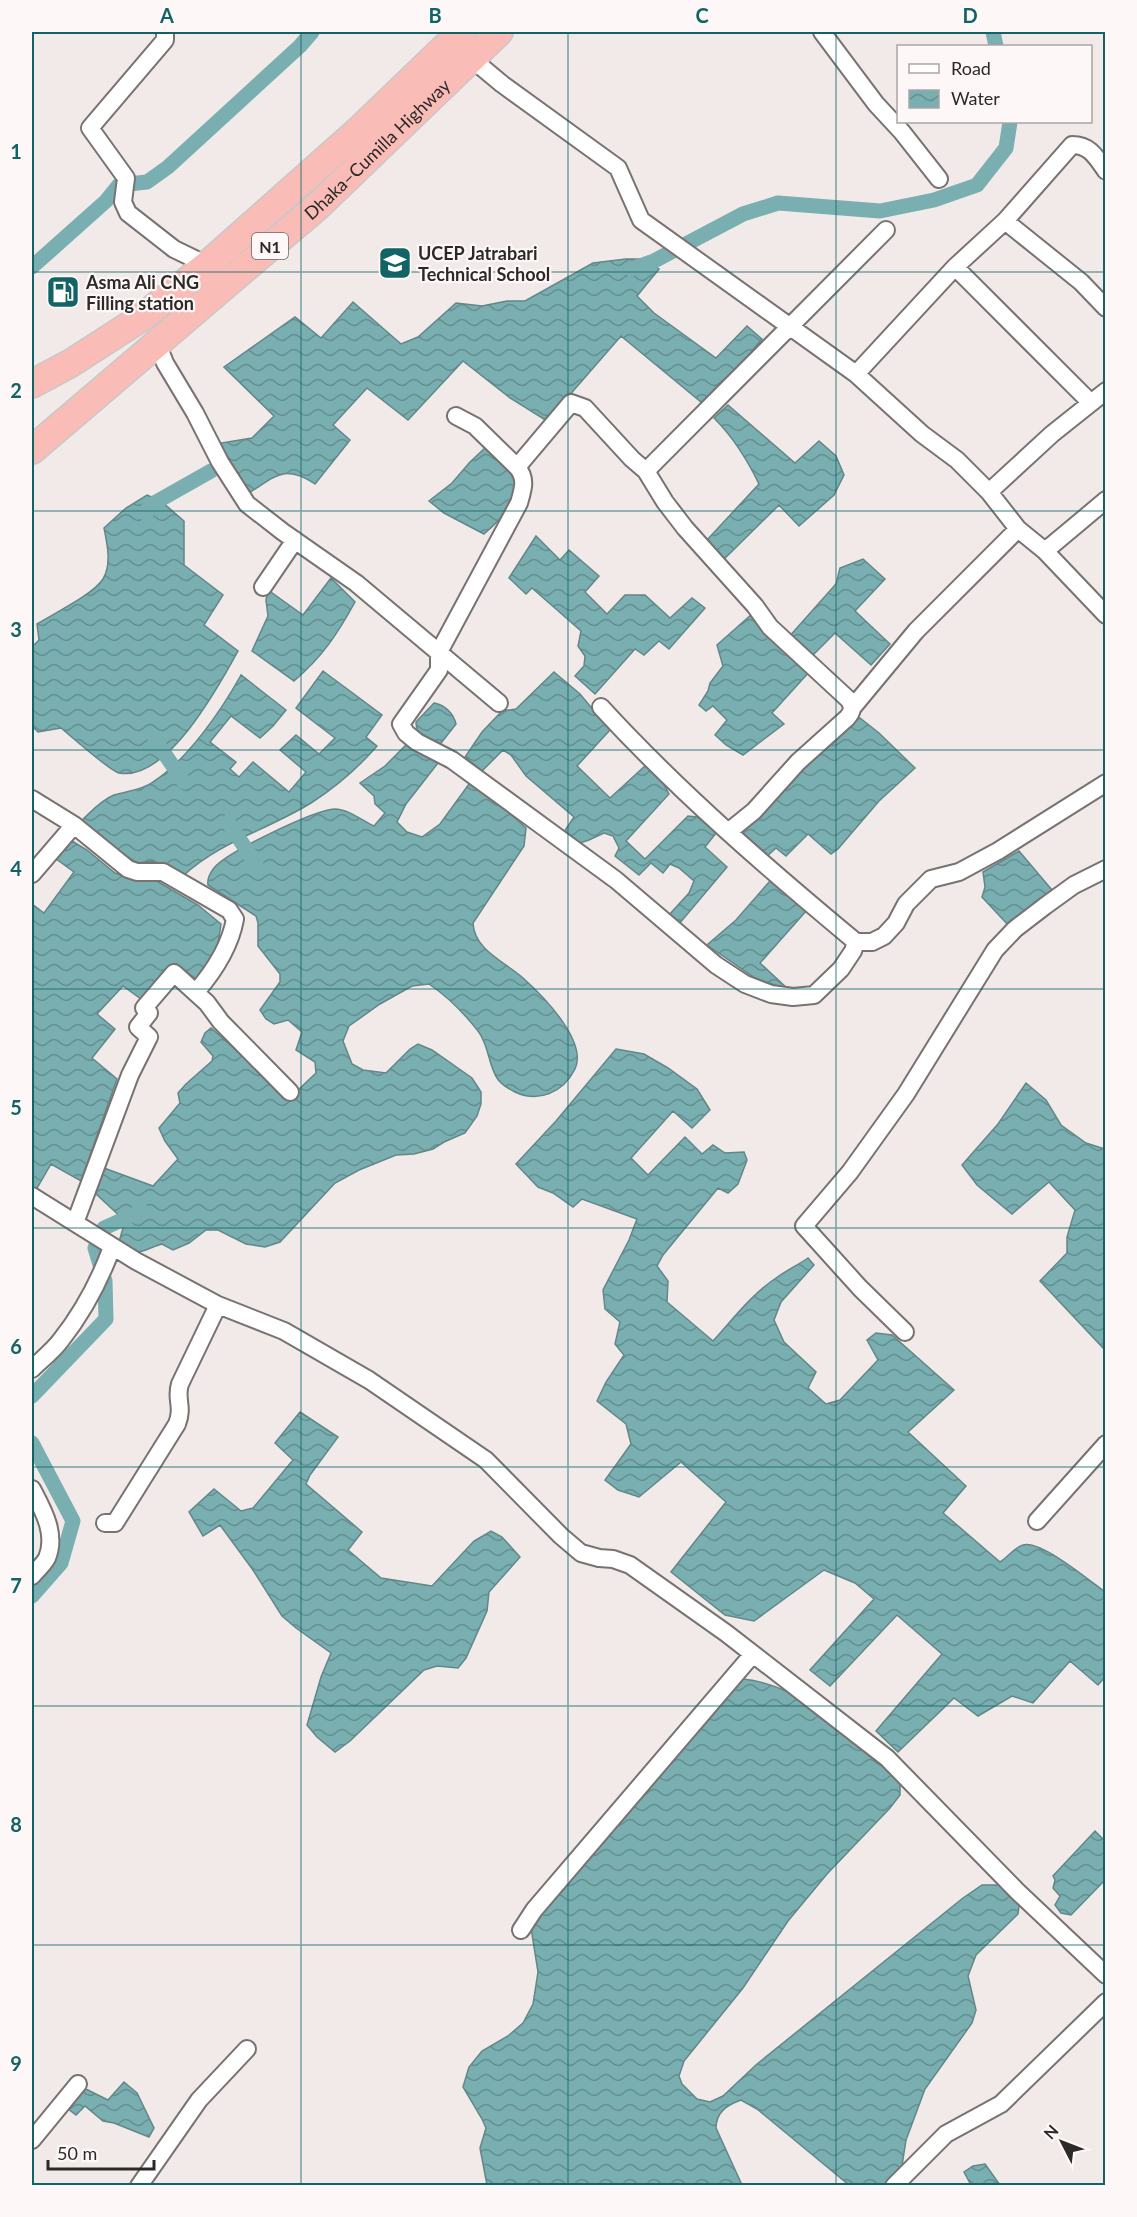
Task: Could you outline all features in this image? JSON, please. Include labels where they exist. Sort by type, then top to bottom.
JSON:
[{"type":"highway","name":"Dhaka–Cumilla Highway","points":[[32,450],[318,206],[499,32]]},
{"type":"highway","name":"Dhaka–Cumilla Highway","points":[[32,384],[71,363],[144,316],[207,265],[358,131],[450,35]]},
{"type":"street","points":[[165,32],[165,40],[90,128],[126,185],[123,202],[128,213],[174,249],[207,265]]},
{"type":"street","points":[[822,32],[876,104],[902,132],[939,179]]},
{"type":"street","points":[[472,59],[502,84],[618,168],[641,220],[856,374],[922,434],[957,460],[989,492],[1018,529],[1045,551],[1106,615]]},
{"type":"street","points":[[856,374],[955,267],[1005,221],[1072,145],[1082,145],[1088,148],[1106,171]]},
{"type":"street","points":[[1005,221],[1081,282],[1106,308]]},
{"type":"street","points":[[646,471],[886,230]]},
{"type":"street","points":[[955,267],[1091,403]]},
{"type":"street","points":[[157,343],[165,363],[195,413],[231,483],[247,504],[356,583],[499,703]]},
{"type":"street","points":[[989,492],[1052,434],[1106,391]]},
{"type":"street","points":[[517,467],[571,403],[585,408],[646,471],[665,502],[685,528],[755,606],[766,622],[849,700],[853,707]]},
{"type":"street","points":[[456,416],[475,426],[517,467],[523,474],[525,485],[519,503],[439,652],[439,670],[401,724],[406,733],[417,742],[452,760],[616,880],[716,965],[745,984],[771,994],[793,997],[814,995],[841,969],[854,951],[856,942]]},
{"type":"street","points":[[1045,551],[1106,500]]},
{"type":"street","points":[[728,832],[754,811],[805,755],[847,718],[853,707],[916,631],[1018,529]]},
{"type":"street","points":[[262,587],[295,540]]},
{"type":"street","points":[[601,707],[656,766],[728,832],[856,942],[872,942],[884,936],[896,922],[906,904],[932,879],[959,872],[1106,783]]},
{"type":"street","points":[[32,799],[74,825],[129,869],[137,872],[164,872],[229,910],[235,919],[232,934],[220,960],[196,992]]},
{"type":"street","points":[[32,873],[74,825]]},
{"type":"street","points":[[905,1332],[832,1258],[804,1226],[850,1172],[906,1094],[995,950],[1015,929],[1064,892],[1106,868]]},
{"type":"street","points":[[75,1223],[130,1075],[149,1037],[138,1027],[149,1013],[144,1008],[174,973],[196,992],[220,1022],[290,1092]]},
{"type":"street","points":[[32,1196],[112,1247],[218,1305],[284,1331],[393,1395],[486,1460],[561,1536],[580,1552],[630,1565],[753,1654],[887,1758],[1017,1891],[1106,1975]]},
{"type":"street","points":[[32,1369],[60,1341],[85,1305],[112,1247]]},
{"type":"street","points":[[105,1523],[115,1523],[177,1424],[182,1413],[178,1391],[180,1384],[218,1305]]},
{"type":"street","points":[[1037,1521],[1106,1444]]},
{"type":"street","points":[[32,1490],[45,1515],[51,1539],[47,1559],[32,1576]]},
{"type":"street","points":[[521,1930],[534,1910],[753,1654]]},
{"type":"street","points":[[894,2186],[946,2134],[1001,2104],[1106,2002]]},
{"type":"street","points":[[139,2186],[200,2100],[247,2049]]},
{"type":"street","points":[[32,2140],[78,2084]]},
{"type":"water","points":[[646,259],[659,269],[637,296],[654,313],[716,358],[747,326],[762,339],[726,383],[701,402],[621,336],[547,421],[510,398],[463,361],[408,420],[367,388],[333,425],[350,440],[315,484],[305,478],[288,474],[274,477],[249,493],[223,450],[221,443],[252,438],[274,416],[224,367],[295,317],[321,338],[353,302],[401,344],[418,337],[456,303],[482,306],[507,301],[525,301],[593,263]]},
{"type":"water","points":[[728,405],[795,463],[819,441],[836,456],[844,475],[834,495],[799,526],[779,505],[721,562],[706,541],[759,484],[739,449],[714,418]]},
{"type":"water","points":[[486,447],[519,480],[512,503],[484,534],[444,513],[429,501],[452,483]]},
{"type":"water","points":[[147,495],[162,502],[184,521],[184,565],[223,595],[204,625],[238,651],[205,707],[173,748],[155,763],[137,772],[119,773],[61,728],[38,732],[32,726],[32,647],[39,640],[37,624],[91,591],[103,579],[108,560],[104,528],[126,508]]},
{"type":"water","points":[[536,536],[560,560],[569,550],[599,576],[585,592],[607,614],[625,595],[645,595],[670,618],[692,598],[705,608],[669,649],[659,641],[644,655],[635,649],[595,694],[575,676],[584,666],[585,656],[578,646],[581,631],[532,588],[526,594],[509,578]]},
{"type":"water","points":[[863,559],[885,579],[855,611],[890,644],[871,665],[835,633],[810,658],[788,638],[836,584],[840,568]]},
{"type":"water","points":[[331,578],[355,602],[328,645],[294,681],[252,651],[268,616],[266,600],[268,590],[303,615]]},
{"type":"water","points":[[752,614],[810,671],[772,713],[784,724],[743,755],[715,735],[727,720],[713,706],[706,711],[699,705],[710,683],[723,666],[717,645]]},
{"type":"water","points":[[323,671],[382,715],[366,737],[377,746],[346,777],[311,803],[212,854],[183,876],[170,867],[153,861],[138,863],[81,821],[109,797],[144,787],[179,761],[224,704],[241,675],[286,710],[260,738],[231,716],[210,742],[236,762],[230,769],[239,777],[253,762],[289,792],[306,772],[280,750],[296,735],[319,754],[335,738],[296,708]]},
{"type":"water","points":[[554,672],[580,694],[610,730],[577,766],[610,798],[646,765],[661,779],[669,794],[626,841],[645,859],[688,816],[697,817],[717,832],[705,847],[727,867],[679,924],[669,915],[689,893],[694,881],[679,868],[670,864],[663,873],[651,863],[639,875],[615,856],[619,848],[613,836],[604,833],[577,844],[564,832],[574,817],[526,776],[511,755],[503,750],[482,771],[465,757],[482,732],[502,711],[516,709]]},
{"type":"water","points":[[434,703],[448,710],[456,724],[441,743],[435,745],[419,733],[416,726],[416,722]]},
{"type":"water","points":[[860,718],[915,768],[879,801],[838,849],[831,854],[808,834],[786,856],[776,848],[765,858],[737,833],[841,730]]},
{"type":"water","points":[[406,745],[438,763],[406,804],[397,822],[407,832],[422,837],[440,824],[469,784],[505,809],[526,828],[524,846],[473,923],[479,941],[485,948],[523,978],[561,1019],[575,1045],[577,1058],[575,1069],[564,1084],[549,1094],[532,1096],[515,1092],[497,1078],[482,1036],[473,1024],[443,994],[429,984],[412,986],[380,1004],[349,1026],[343,1041],[352,1064],[363,1070],[386,1073],[418,1044],[432,1050],[472,1078],[481,1092],[481,1104],[477,1116],[465,1133],[433,1149],[414,1154],[396,1155],[359,1170],[335,1183],[280,1242],[265,1247],[246,1244],[218,1230],[206,1230],[189,1243],[173,1250],[162,1244],[140,1252],[132,1250],[119,1242],[125,1221],[95,1193],[104,1168],[153,1186],[178,1159],[159,1128],[180,1103],[178,1093],[212,1061],[213,1056],[201,1042],[205,1033],[211,1028],[254,1066],[297,1091],[316,1073],[315,1062],[296,1050],[302,1032],[288,1020],[274,1024],[266,1019],[260,1010],[280,982],[280,974],[258,946],[256,916],[208,885],[210,874],[214,868],[235,852],[291,824],[324,811],[335,809],[345,811],[374,826],[385,813],[375,804],[374,796],[360,783],[385,766]]},
{"type":"water","points":[[72,841],[115,873],[133,879],[155,880],[198,905],[221,924],[217,951],[196,979],[176,964],[141,999],[123,986],[97,1014],[115,1029],[92,1058],[117,1079],[81,1181],[51,1164],[36,1190],[32,1187],[32,904],[44,913],[74,872],[56,859]]},
{"type":"water","points":[[1019,851],[1052,890],[1027,915],[1010,927],[982,897],[985,887],[983,872]]},
{"type":"water","points":[[770,881],[801,903],[807,910],[760,963],[789,990],[755,978],[707,945],[736,920]]},
{"type":"water","points":[[616,1049],[644,1054],[668,1068],[697,1089],[710,1110],[692,1128],[673,1111],[631,1158],[648,1175],[685,1137],[702,1154],[713,1145],[725,1153],[744,1152],[747,1160],[738,1184],[728,1193],[718,1188],[663,1255],[657,1266],[668,1281],[667,1302],[713,1341],[767,1284],[808,1258],[814,1265],[781,1302],[774,1320],[784,1342],[816,1372],[808,1388],[826,1404],[840,1400],[878,1360],[867,1340],[876,1333],[892,1335],[954,1390],[908,1432],[966,1486],[943,1513],[1000,1562],[1020,1546],[1031,1545],[1065,1562],[1105,1592],[1105,1677],[1098,1685],[1070,1661],[1033,1703],[1012,1696],[978,1716],[954,1698],[898,1752],[876,1731],[942,1654],[897,1615],[830,1686],[810,1670],[874,1599],[855,1583],[824,1570],[754,1621],[725,1615],[671,1572],[726,1502],[681,1462],[639,1497],[618,1490],[605,1480],[631,1444],[626,1424],[597,1401],[606,1382],[624,1355],[615,1344],[620,1322],[605,1309],[603,1290],[629,1240],[637,1219],[582,1199],[573,1207],[553,1193],[538,1187],[516,1164],[556,1121]]},
{"type":"water","points":[[1026,1083],[1046,1100],[1061,1125],[1086,1143],[1105,1149],[1105,1350],[1040,1281],[1067,1253],[1067,1237],[1075,1210],[1049,1182],[1012,1214],[977,1185],[962,1165],[998,1124]]},
{"type":"water","points":[[300,1412],[338,1437],[306,1484],[362,1532],[348,1550],[381,1578],[432,1586],[474,1541],[491,1531],[502,1537],[520,1557],[489,1592],[487,1611],[466,1658],[458,1668],[437,1666],[424,1670],[350,1741],[335,1752],[307,1725],[321,1677],[331,1653],[282,1616],[253,1570],[220,1525],[203,1536],[189,1512],[214,1489],[241,1511],[253,1508],[293,1460],[275,1443]]},
{"type":"water","points":[[743,1679],[788,1692],[829,1717],[900,1781],[900,1795],[827,1874],[788,1921],[743,1988],[684,2061],[679,2076],[682,2084],[697,2099],[710,2102],[723,2096],[757,2064],[982,1885],[1004,1885],[1020,1899],[1018,1914],[976,1955],[968,1976],[976,2010],[972,2023],[925,2089],[906,2140],[901,2172],[885,2185],[849,2185],[757,2109],[741,2100],[731,2104],[720,2113],[716,2128],[742,2185],[487,2185],[480,2148],[486,2128],[463,2087],[469,2067],[482,2051],[508,2036],[523,2023],[533,2004],[538,1972],[531,1928],[544,1906],[605,1840],[729,1687]]},
{"type":"water","points":[[1095,1831],[1105,1841],[1105,1880],[1071,1915],[1061,1913],[1055,1905],[1060,1896],[1053,1888],[1055,1880],[1053,1876]]},
{"type":"water","points":[[124,2082],[137,2093],[154,2128],[149,2137],[103,2121],[85,2106],[76,2115],[67,2108],[78,2091],[86,2089],[108,2100]]},
{"type":"water","points":[[985,2164],[1000,2185],[971,2185],[964,2172],[973,2166]]},
{"type":"waterway","points":[[32,267],[106,201],[119,185],[147,182],[168,167],[300,46],[312,32]]},
{"type":"waterway","points":[[993,32],[996,45]]},
{"type":"waterway","points":[[631,269],[654,261],[743,214],[778,203],[880,211],[934,200],[977,185],[1006,148],[1010,123]]},
{"type":"waterway","points":[[146,514],[149,506],[211,471]]},
{"type":"waterway","points":[[155,740],[184,782]]},
{"type":"waterway","points":[[228,822],[256,864]]},
{"type":"waterway","points":[[32,1396],[106,1319],[105,1281],[95,1248],[104,1228],[142,1211]]},
{"type":"waterway","points":[[32,1443],[73,1521],[61,1563],[32,1596]]},
{"type":"place","name":"UCEP Jatrabari Technical School","points":[[395,263]]},
{"type":"place","name":"Asma Ali CNG Filling station","points":[[63,292]]}]
